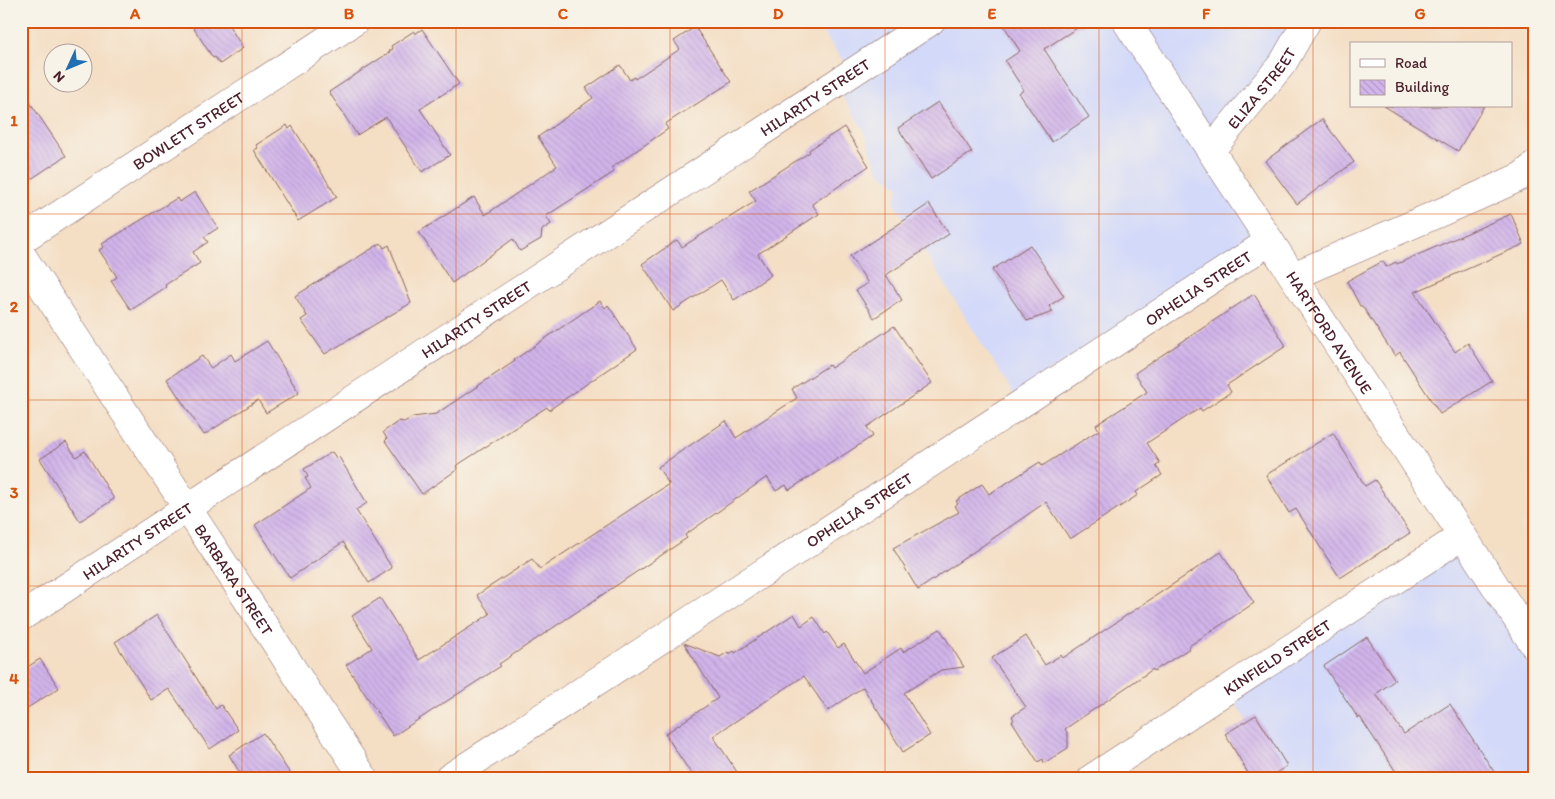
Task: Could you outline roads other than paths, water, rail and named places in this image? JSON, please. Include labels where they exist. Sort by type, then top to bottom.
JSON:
[{"type":"street","name":"BOWLETT STREET","points":[[21,240],[355,21]]},
{"type":"street","name":"HILARITY STREET","points":[[21,617],[931,21]]},
{"type":"street","name":"HARTFORD AVENUE","points":[[1126,21],[1534,645]]},
{"type":"street","name":"ELIZA STREET","points":[[1211,150],[1282,63],[1307,21]]},
{"type":"street","points":[[1293,276],[1530,175]]},
{"type":"street","name":"OPHELIA STREET","points":[[448,778],[1270,241]]},
{"type":"street","name":"BARBARA STREET","points":[[21,254],[364,778]]},
{"type":"street","name":"KINFIELD STREET","points":[[1092,778],[1462,536]]}]
